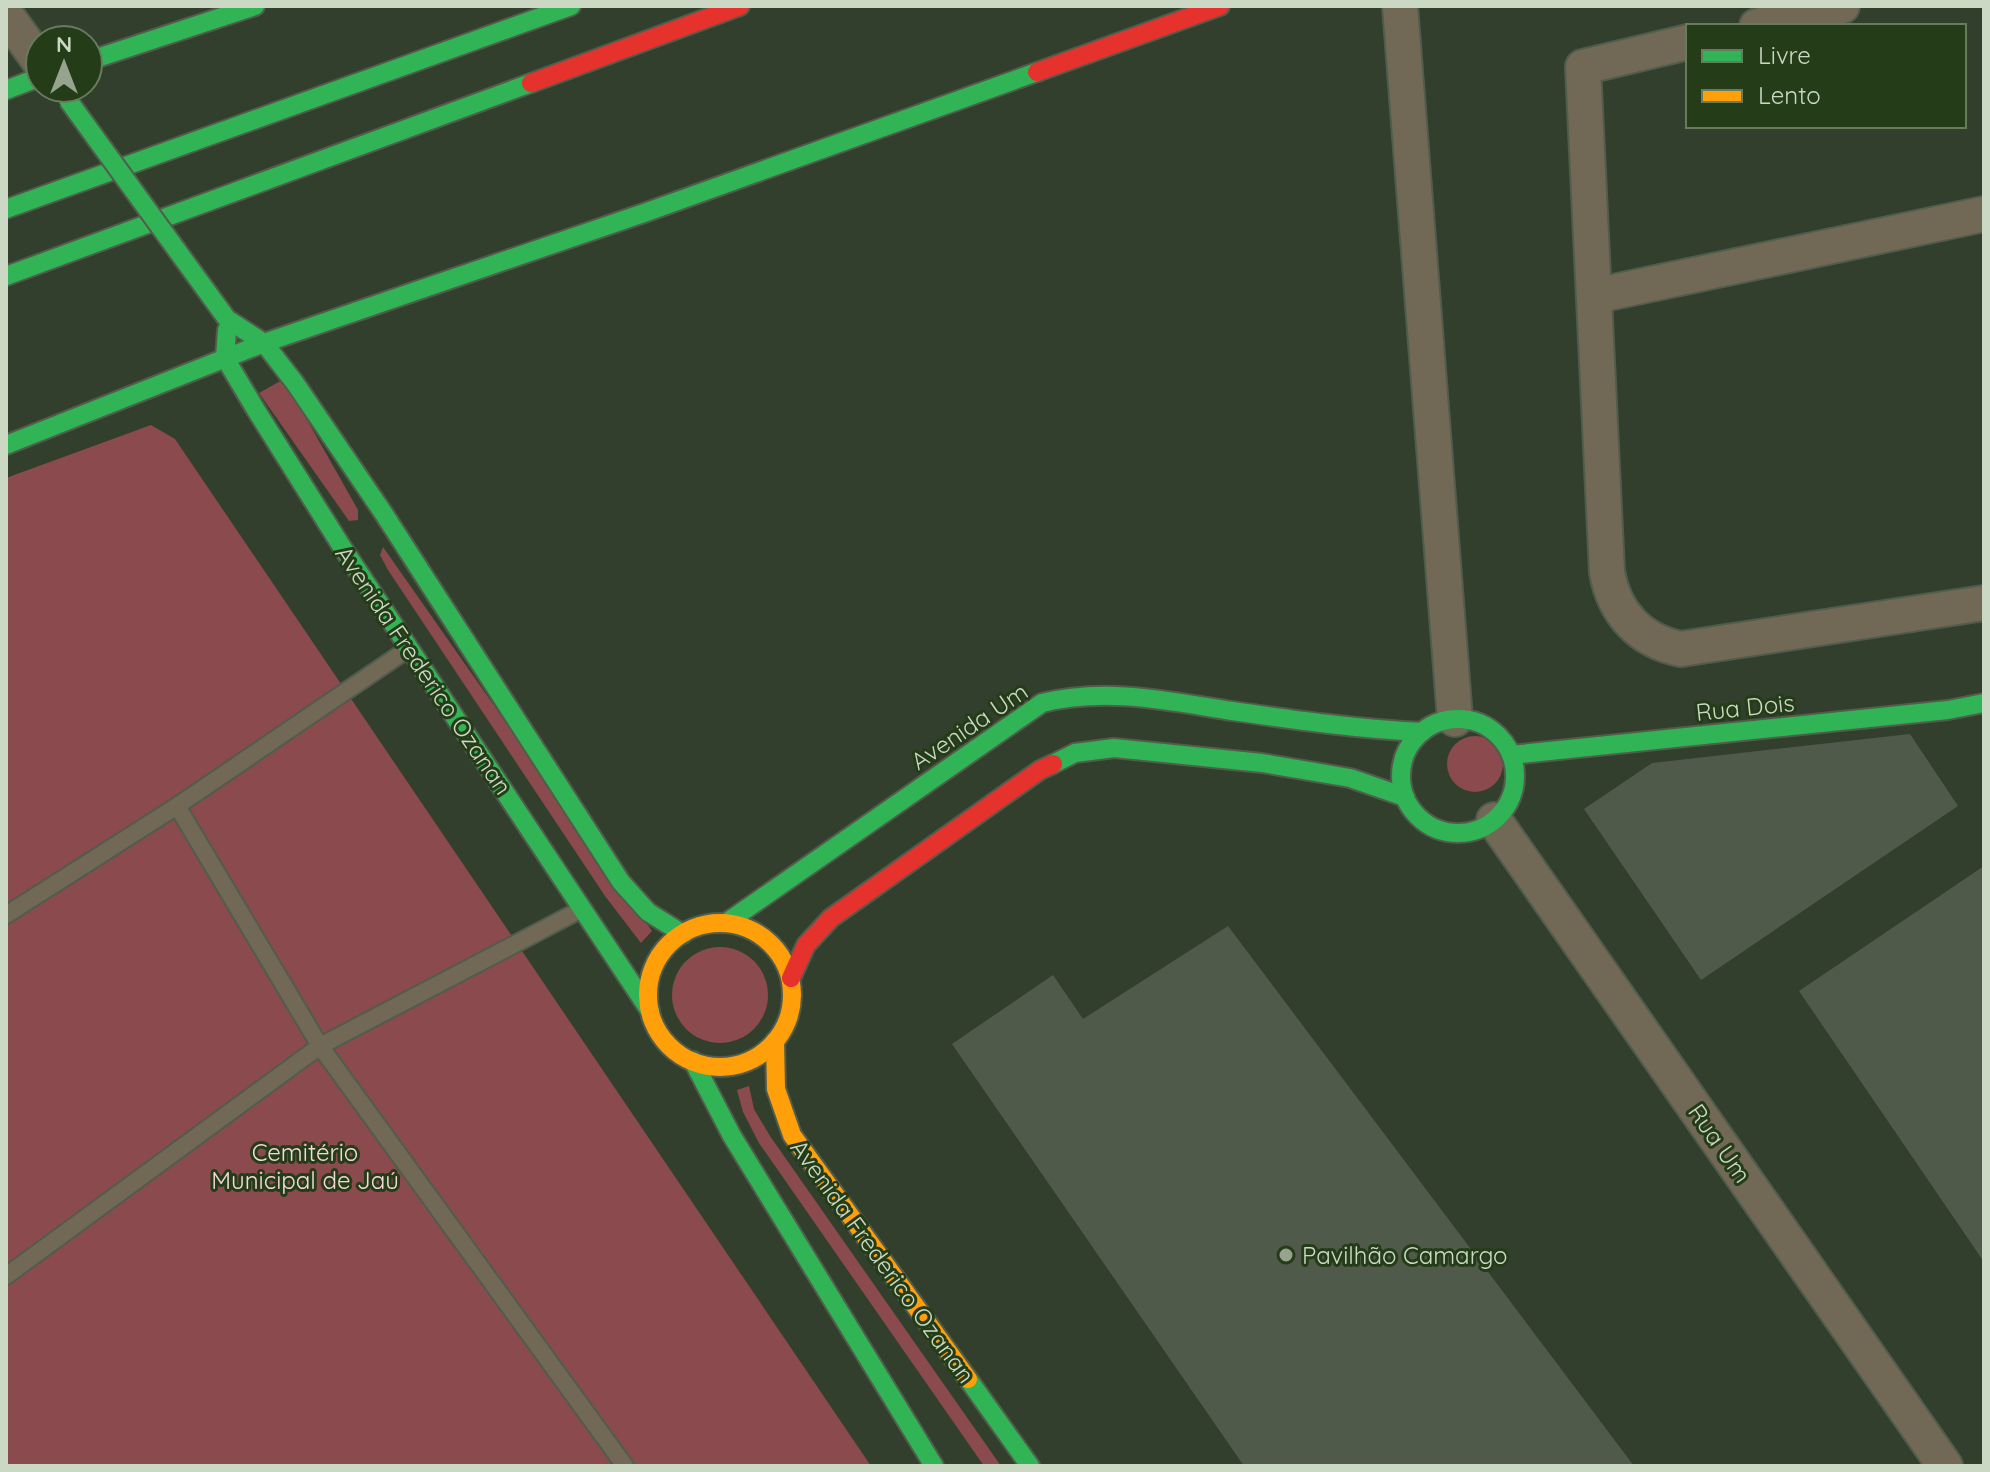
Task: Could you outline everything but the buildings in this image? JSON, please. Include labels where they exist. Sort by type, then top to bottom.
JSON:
[{"type":"main road","points":[[104,56],[255,6]]},
{"type":"main road","points":[[6,209],[571,6]]},
{"type":"main road","points":[[6,276],[740,6]]},
{"type":"main road","points":[[6,445],[264,343],[644,213],[1220,6]]},
{"type":"main road","name":"Avenida Frederico Ozanan","points":[[70,104],[227,319],[264,343],[295,383],[379,518],[621,882],[648,912],[683,934]]},
{"type":"main road","points":[[225,358],[227,319]]},
{"type":"main road","name":"Avenida Frederico Ozanan","points":[[225,358],[348,543],[409,648],[650,1011]]},
{"type":"main road","points":[[1067,695],[1114,748]]},
{"type":"main road","name":"Avenida Um","points":[[726,923],[1042,703],[1067,695],[1135,696],[1371,731],[1422,732]]},
{"type":"main road","name":"Rua Dois","points":[[1511,755],[1948,710],[1984,703]]},
{"type":"main road","points":[[1455,719],[1473,721],[1489,728],[1502,740],[1516,772],[1507,807],[1479,829],[1461,833],[1444,831],[1427,824],[1414,812],[1405,797],[1401,779],[1403,762],[1410,745],[1422,732],[1437,723],[1455,719]]},
{"type":"main road","points":[[791,978],[782,957],[767,940],[748,928],[726,923],[703,925],[683,934],[665,948],[654,967],[648,989],[650,1011],[658,1032],[673,1049],[693,1061],[715,1066],[737,1065],[758,1056],[775,1041],[787,1023],[792,1000],[791,978],[809,938],[831,918],[1040,770],[1075,753],[1114,748],[1262,763],[1350,778],[1405,797]]},
{"type":"main road","name":"Avenida Frederico Ozanan","points":[[775,1041],[773,1080],[777,1099],[792,1135],[1030,1466]]},
{"type":"main road","points":[[693,1061],[732,1136],[934,1466]]},
{"type":"street","points":[[1400,6],[1455,719]]},
{"type":"street","points":[[1766,24],[1842,6]]},
{"type":"street","points":[[6,15],[24,40]]},
{"type":"street","points":[[1686,42],[1583,67],[1607,572],[1614,600],[1641,634],[1667,647],[1681,649],[1984,603]]},
{"type":"street","points":[[1594,296],[1984,214]]},
{"type":"street","name":"Rua Um","points":[[1494,820],[1945,1466]]},
{"type":"lane","points":[[6,915],[177,806],[409,648]]},
{"type":"lane","points":[[177,806],[320,1046],[625,1466]]},
{"type":"lane","points":[[6,1276],[320,1046],[582,909]]},
{"type":"green space","points":[[284,379],[358,510],[358,520],[349,521],[259,393]]},
{"type":"green space","name":"Cemitério Municipal de Jaú","points":[[151,425],[175,439],[871,1466],[6,1466],[6,478]]},
{"type":"green space","points":[[383,547],[652,931],[641,943],[605,896],[388,570],[380,555]]},
{"type":"green space","points":[[1475,736],[1495,744],[1503,764],[1495,784],[1475,792],[1455,784],[1447,764],[1455,744]]},
{"type":"green space","points":[[711,947],[729,947],[747,955],[760,968],[768,986],[765,1014],[747,1035],[729,1043],[711,1043],[693,1035],[680,1022],[672,1004],[672,986],[680,968],[693,955]]},
{"type":"green space","points":[[749,1086],[754,1109],[770,1136],[1001,1466],[984,1466],[759,1143],[743,1112],[737,1090]]},
{"type":"traffic: fast","points":[[104,56],[255,6]]},
{"type":"traffic: fast","points":[[6,209],[571,6]]},
{"type":"traffic: fast","points":[[6,445],[264,343],[644,213],[1037,72]]},
{"type":"traffic: fast","points":[[6,90],[24,83]]},
{"type":"traffic: fast","points":[[6,276],[531,83]]},
{"type":"traffic: fast","points":[[71,104],[184,260]]},
{"type":"traffic: fast","points":[[184,260],[227,319],[264,343],[295,383],[384,514],[621,882],[648,912],[683,934]]},
{"type":"traffic: fast","points":[[227,330],[225,358],[256,410],[342,547],[650,1011]]},
{"type":"traffic: fast","points":[[726,923],[1042,703],[1090,696],[1137,697],[1327,724],[1422,732]]},
{"type":"traffic: fast","points":[[1511,755],[1948,710],[1984,703]]},
{"type":"traffic: fast","points":[[1458,719],[1480,724],[1498,736],[1510,754],[1515,776],[1510,798],[1498,816],[1480,828],[1458,833],[1436,828],[1418,816],[1406,798],[1401,776],[1406,754],[1418,736],[1436,724],[1458,719]]},
{"type":"traffic: fast","points":[[1053,764],[1075,753],[1114,748],[1262,763],[1350,778],[1405,797]]},
{"type":"traffic: fast","points":[[693,1061],[732,1136],[934,1466]]},
{"type":"traffic: fast","points":[[968,1379],[1030,1466]]},
{"type":"traffic: slow","points":[[720,923],[747,929],[771,944],[786,968],[792,995],[786,1022],[771,1046],[747,1061],[720,1067],[693,1061],[669,1046],[654,1022],[648,995],[654,968],[669,944],[693,929],[720,923]]},
{"type":"traffic: slow","points":[[775,1041],[776,1089],[792,1135],[968,1379]]},
{"type":"traffic: jam","points":[[531,83],[740,6]]},
{"type":"traffic: jam","points":[[1037,72],[1220,6]]},
{"type":"traffic: jam","points":[[791,978],[806,945],[831,918],[1040,770],[1053,764]]},
{"type":"place","name":"Pavilhão Camargo","points":[[1286,1255]]}]
